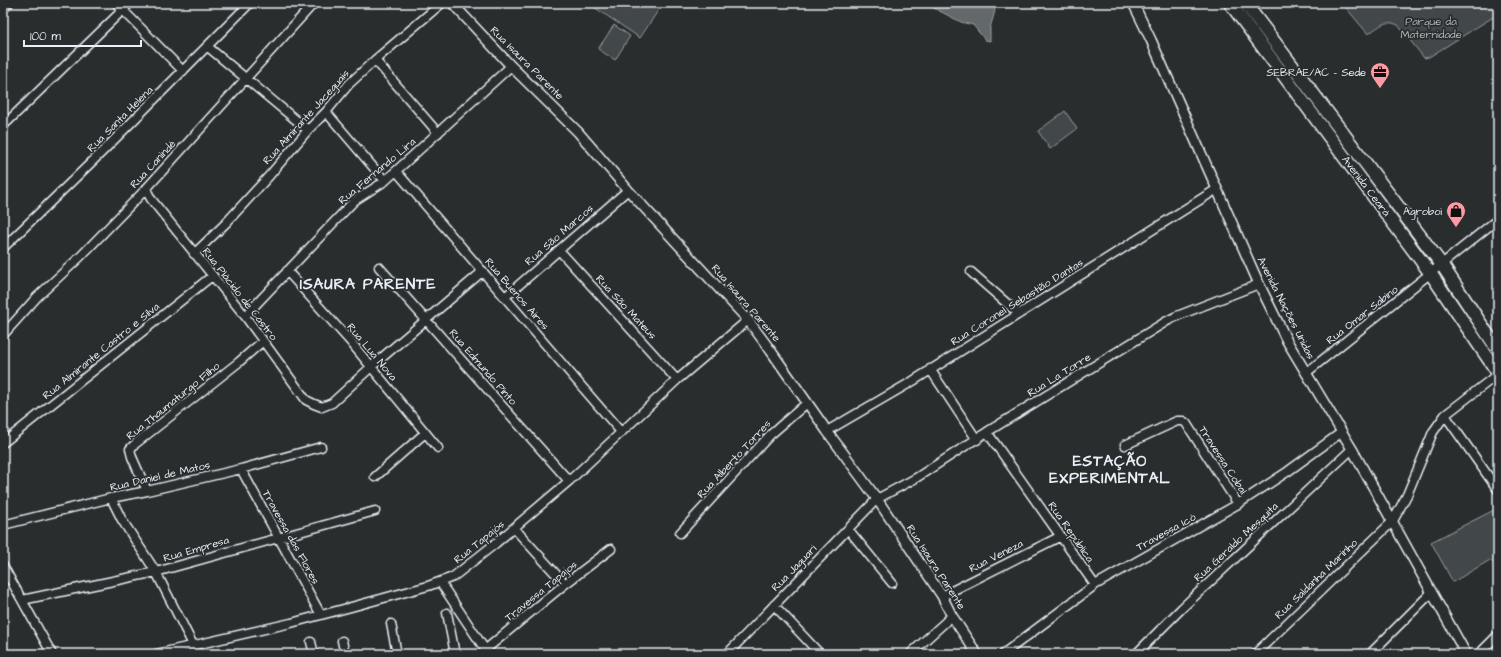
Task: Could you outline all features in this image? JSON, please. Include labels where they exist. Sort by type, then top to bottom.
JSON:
[{"type":"main road","name":"Avenida Ceará","points":[[1230,3],[1431,274],[1498,373]]},
{"type":"main road","name":"Avenida Ceará","points":[[1245,3],[1442,265],[1498,350]]},
{"type":"street","points":[[3,8],[9,3]]},
{"type":"street","points":[[116,3],[183,72]]},
{"type":"street","points":[[3,126],[130,3]]},
{"type":"street","name":"Rua Santa Helena","points":[[3,248],[183,72],[250,3]]},
{"type":"street","name":"Rua Canindé","points":[[3,335],[37,297],[80,257],[146,189],[314,3]]},
{"type":"street","name":"Rua Almirante Jaceguais","points":[[194,254],[269,176],[349,84],[442,3]]},
{"type":"street","name":"Rua Isaura Parente","points":[[452,3],[511,66],[578,132],[628,190],[748,320],[772,351],[807,403],[877,499],[942,596],[952,616],[977,654]]},
{"type":"street","name":"Avenida Nações Unidas","points":[[1133,3],[1151,40],[1259,284],[1287,341],[1352,449],[1466,654]]},
{"type":"street","points":[[208,47],[308,130]]},
{"type":"street","points":[[375,60],[438,133]]},
{"type":"street","name":"Rua Fernando Lira","points":[[245,316],[354,201],[396,171],[511,66]]},
{"type":"street","points":[[326,112],[385,180]]},
{"type":"street","name":"Rua Buenos Aires","points":[[396,171],[621,432]]},
{"type":"street","name":"Rua Plácido de Castro","points":[[146,189],[194,254],[245,316],[306,400],[322,406],[332,403],[371,367]]},
{"type":"street","name":"Rua Coronel Sebastião Dantas","points":[[827,431],[913,381],[1217,189]]},
{"type":"street","name":"Rua São Marcos","points":[[505,296],[628,190]]},
{"type":"street","name":"Rua Omar Sabino","points":[[1306,373],[1498,219]]},
{"type":"street","name":"Rua São Mateus","points":[[558,250],[677,380]]},
{"type":"street","name":"Rua Edmundo Pinto","points":[[379,267],[569,481]]},
{"type":"street","name":"Rua Lua Nova","points":[[287,271],[344,334],[438,448]]},
{"type":"street","points":[[371,367],[483,271]]},
{"type":"street","points":[[971,272],[1019,314]]},
{"type":"street","name":"Rua Almirante Castro e Silva","points":[[3,443],[212,276]]},
{"type":"street","name":"Rua La Torre","points":[[877,499],[916,478],[977,440],[987,432],[1167,321],[1259,284]]},
{"type":"street","name":"Rua Tapajós","points":[[156,654],[321,615],[440,582],[453,576],[514,528],[569,481],[677,380],[748,320]]},
{"type":"street","name":"Rua Thaumaturgo Filho","points":[[147,491],[130,449],[134,444],[239,362],[263,341]]},
{"type":"street","points":[[930,369],[977,440]]},
{"type":"street","name":"Rua Saldanha Marinho","points":[[1255,654],[1393,521],[1407,495],[1433,432],[1445,415],[1498,373]]},
{"type":"street","name":"Rua Alberto Torres","points":[[680,533],[770,434],[807,403]]},
{"type":"street","points":[[1445,415],[1498,490]]},
{"type":"street","name":"Travessa Cobal","points":[[1125,445],[1177,421],[1183,421],[1186,423],[1238,504]]},
{"type":"street","name":"Rua República","points":[[987,432],[1095,585]]},
{"type":"street","name":"Travessa Icó","points":[[1003,654],[1095,585],[1238,504],[1287,472],[1342,432]]},
{"type":"street","points":[[375,477],[425,433]]},
{"type":"street","name":"Rua Daniel de Matos","points":[[3,525],[241,468],[321,447]]},
{"type":"street","name":"Rua Geraldo Mesquita","points":[[1136,654],[1182,608],[1352,449]]},
{"type":"street","name":"Travessa das Flores","points":[[241,468],[321,615]]},
{"type":"street","points":[[111,498],[122,520],[156,572],[193,645]]},
{"type":"street","name":"Rua Jaguari","points":[[727,654],[877,499]]},
{"type":"street","name":"Rua Empresa","points":[[22,600],[156,572],[375,511]]},
{"type":"street","points":[[514,528],[565,584]]},
{"type":"street","points":[[848,529],[892,583]]},
{"type":"street","name":"Rua Veneza","points":[[942,596],[1061,536]]},
{"type":"street","name":"Travessa Tapajos","points":[[487,652],[565,584],[611,549]]},
{"type":"street","points":[[3,566],[52,654]]},
{"type":"street","points":[[440,582],[487,652]]},
{"type":"street","points":[[1370,654],[1432,593]]},
{"type":"street","points":[[774,604],[820,654]]},
{"type":"street","points":[[447,614],[455,654]]},
{"type":"street","points":[[910,654],[952,616]]},
{"type":"street","points":[[391,624],[397,654]]},
{"type":"street","points":[[1479,654],[1498,635]]},
{"type":"street","points":[[342,641],[345,654]]},
{"type":"street","points":[[311,642],[314,654]]},
{"type":"green space","points":[[588,3],[663,3],[640,38]]},
{"type":"green space","name":"Parque da Maternidade","points":[[1342,3],[1498,3],[1498,14],[1429,57],[1424,58],[1398,25],[1386,23],[1368,34]]},
{"type":"green space","points":[[614,25],[630,36],[615,60],[598,49]]},
{"type":"green space","points":[[1065,111],[1077,129],[1050,149],[1038,131]]},
{"type":"green space","points":[[1498,508],[1498,561],[1494,564],[1490,560],[1453,582],[1431,542]]},
{"type":"shaded area","points":[[924,3],[992,3],[995,11],[990,28],[990,41],[985,40],[973,25],[961,22]]},
{"type":"place","name":"SEBRAE/AC - Sede","points":[[1380,89]]},
{"type":"place","name":"Agroboi","points":[[1456,228]]},
{"type":"district","name":"ISAURA PARENTE","points":[[368,284]]},
{"type":"district","name":"ESTAÇÃO EXPERIMENTAL","points":[[1110,470]]}]
